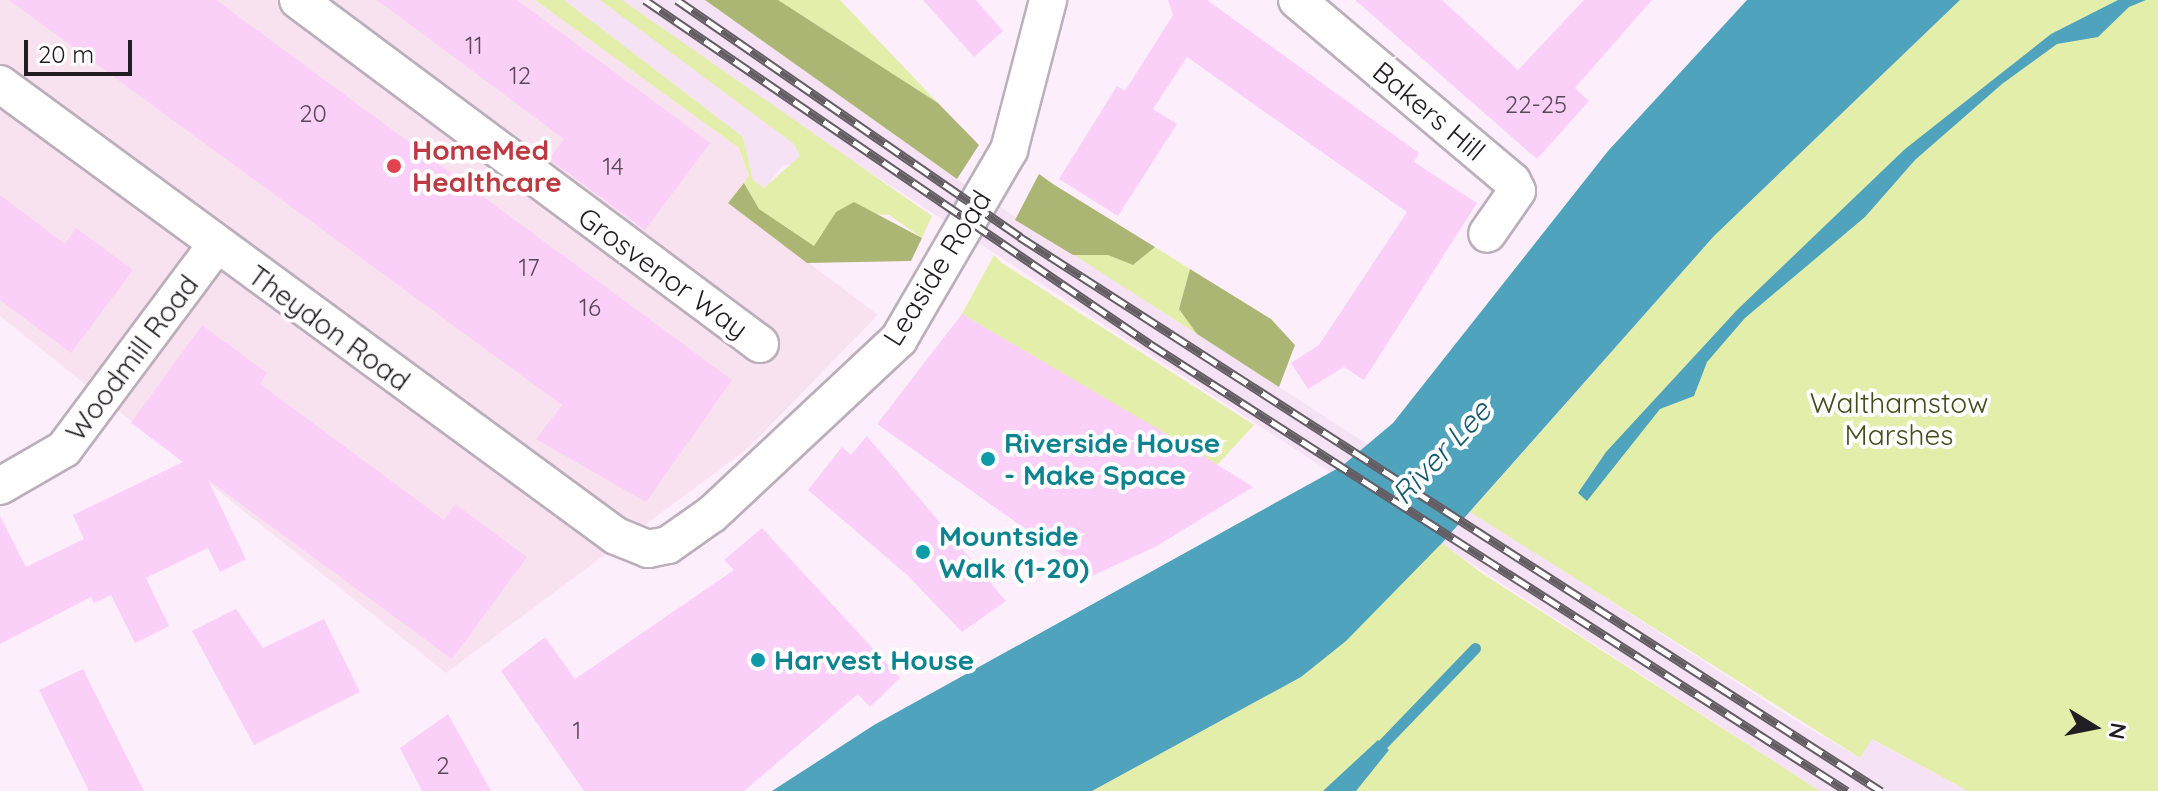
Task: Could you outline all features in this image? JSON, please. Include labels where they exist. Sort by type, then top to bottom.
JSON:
[{"type":"street","name":"Grosvenor Way","points":[[298,0],[760,344]]},
{"type":"street","name":"Leaside Road","points":[[668,545],[823,415],[899,339],[1009,150],[1048,0]]},
{"type":"street","name":"Bakers Hill","points":[[1297,0],[1512,181],[1517,191],[1487,234]]},
{"type":"street","name":"Theydon Road","points":[[0,84],[616,536],[648,549],[668,545]]},
{"type":"street","name":"Woodmill Road","points":[[0,486],[64,449],[216,245]]},
{"type":"shaded area","points":[[0,0],[535,0],[739,148],[749,177],[729,203],[878,315],[747,449],[446,673],[0,316]]},
{"type":"shaded area","points":[[564,0],[705,0],[957,179],[1793,719],[1860,758],[1871,739],[1968,791],[1820,791],[836,150],[781,167],[765,189],[753,180],[743,137]]},
{"type":"green space","points":[[535,0],[564,0],[743,137],[753,180],[764,188],[800,156],[794,144],[600,0],[622,0],[932,216],[922,238],[889,215],[836,212],[814,246],[759,209],[744,183],[749,176],[739,148]]},
{"type":"green space","points":[[705,0],[778,0],[938,103],[979,145],[957,179]]},
{"type":"green space","points":[[778,0],[840,0],[938,103]]},
{"type":"green space","name":"Walthamstow Marshes","points":[[1960,0],[2158,0],[2158,791],[1968,791],[1872,739],[1860,758],[1470,512],[1714,236]]},
{"type":"green space","points":[[1039,174],[1155,247],[1133,265],[1108,255],[1073,255],[1015,220]]},
{"type":"green space","points":[[744,183],[759,209],[814,246],[836,212],[854,202],[922,238],[911,261],[807,263],[728,203]]},
{"type":"green space","points":[[1155,247],[1190,269],[1179,308],[1197,334],[1074,255],[1108,255],[1133,265]]},
{"type":"green space","points":[[994,255],[1254,425],[1217,465],[962,314]]},
{"type":"green space","points":[[1190,269],[1271,319],[1295,345],[1279,387],[1197,334],[1179,309]]},
{"type":"green space","points":[[1442,543],[1480,572],[1820,791],[1092,791],[1301,677]]},
{"type":"water","name":"River Lee","points":[[1747,0],[1960,0],[1714,236],[1442,543],[1346,641],[1301,677],[1092,791],[772,791],[874,725],[1342,466],[1393,423],[1608,151]]},
{"type":"water","points":[[2118,0],[2146,0],[2129,7],[2098,37],[2057,44],[2002,84],[1915,160],[1865,217],[1745,318],[1707,362],[1694,396],[1660,409],[1587,501],[1578,493],[1606,452],[1737,310],[1905,149],[2051,34]]},
{"type":"water","points":[[1378,740],[1389,750],[1356,791],[1323,791]]},
{"type":"building","points":[[9,0],[216,0],[732,380],[646,502],[536,439],[562,405]]},
{"type":"building","points":[[377,0],[517,0],[710,143],[645,230],[549,159],[564,139]]},
{"type":"building","points":[[923,0],[976,0],[1003,31],[974,57]]},
{"type":"building","points":[[1168,0],[1207,0],[1419,153],[1414,162],[1477,203],[1364,380],[1344,367],[1308,389],[1291,363],[1319,345],[1407,212],[1187,57],[1153,109],[1177,124],[1118,216],[1059,179],[1117,86],[1125,91],[1173,15]]},
{"type":"building","points":[[1355,0],[1442,0],[1518,70],[1584,0],[1652,0],[1575,88],[1589,101],[1537,159]]},
{"type":"building","points":[[0,195],[65,244],[76,228],[133,270],[71,353],[0,300]]},
{"type":"building","points":[[962,314],[1253,487],[1155,547],[1092,576],[877,424]]},
{"type":"building","points":[[202,325],[267,373],[260,384],[444,520],[455,504],[527,557],[452,659],[208,480],[246,559],[220,572],[208,548],[146,578],[169,626],[135,643],[111,595],[94,603],[91,597],[0,644],[0,516],[26,567],[84,539],[73,515],[183,462],[131,423]]},
{"type":"building","name":"Mountside Walk (1-20)","points":[[867,436],[1006,601],[962,632],[907,575],[808,490],[842,447],[851,455]]},
{"type":"building","points":[[762,528],[900,678],[870,707],[858,694],[744,791],[584,791],[501,671],[545,637],[575,679],[734,570],[724,560]]},
{"type":"building","points":[[236,609],[263,648],[324,619],[360,692],[254,745],[192,631]]},
{"type":"building","points":[[83,669],[144,791],[89,791],[39,690]]},
{"type":"building","points":[[448,714],[491,791],[422,791],[400,748]]},
{"type":"waterway","points":[[1373,754],[1475,648]]},
{"type":"railway","points":[[645,0],[1150,344],[1847,791]]},
{"type":"railway","points":[[677,0],[1020,237],[1881,791]]},
{"type":"place","name":"HomeMed Healthcare","points":[[394,166]]},
{"type":"place","name":"Riverside House - Make Space","points":[[988,459]]},
{"type":"place","name":"Mountside Walk (1-20)","points":[[923,552]]},
{"type":"place","name":"Harvest House","points":[[758,660]]}]
